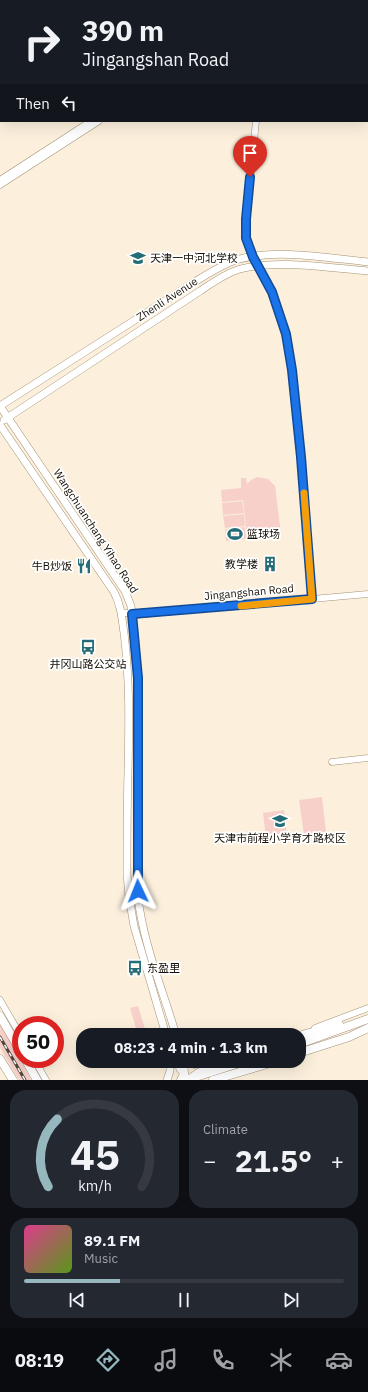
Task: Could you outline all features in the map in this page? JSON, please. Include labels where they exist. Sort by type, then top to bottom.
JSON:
[{"type":"main road","name":"Zhenli Avenue","points":[[0,407],[211,272],[236,260],[283,254],[368,262]]},
{"type":"main road","name":"Zhenli Avenue","points":[[0,424],[8,417],[216,281],[239,270],[258,266],[283,264],[368,272]]},
{"type":"main road","name":"Wangchuanchang Yihao Road","points":[[0,407],[125,591],[132,613]]},
{"type":"main road","name":"Wangchuanchang Yihao Road","points":[[0,424],[114,592],[121,612]]},
{"type":"main road","points":[[121,612],[123,631]]},
{"type":"main road","points":[[121,612],[126,652],[129,705],[127,824],[127,874],[129,897],[137,937],[164,1028]]},
{"type":"main road","points":[[132,613],[138,678],[138,900],[147,942],[174,1028]]},
{"type":"main road","points":[[156,1000],[157,1015],[161,1028]]},
{"type":"main road","points":[[156,1000],[164,1016],[167,1028]]},
{"type":"main road","points":[[306,1033],[368,1014]]},
{"type":"main road","points":[[0,1016],[12,1037]]},
{"type":"main road","points":[[306,1041],[368,1019]]},
{"type":"main road","points":[[306,1052],[349,1037],[368,1028]]},
{"type":"main road","points":[[0,1058],[13,1080]]},
{"type":"main road","points":[[30,1068],[37,1080]]},
{"type":"main road","points":[[167,1080],[170,1068]]},
{"type":"main road","points":[[179,1068],[186,1079]]},
{"type":"main road","points":[[180,1068],[186,1079]]},
{"type":"main road","points":[[184,1068],[186,1079]]},
{"type":"main road","points":[[186,1079],[223,1068]]},
{"type":"main road","points":[[213,1080],[255,1068]]},
{"type":"street","points":[[0,180],[89,122]]},
{"type":"street","points":[[0,186],[96,122]]},
{"type":"street","points":[[256,122],[246,219],[246,238],[253,257],[272,292],[288,341],[301,449],[312,598]]},
{"type":"street","name":"Jingangshan Road","points":[[121,612],[132,613],[368,593]]},
{"type":"street","points":[[332,762],[368,758]]},
{"type":"street","points":[[0,1000],[12,1021]]},
{"type":"street","points":[[306,1032],[368,1008]]},
{"type":"street","points":[[349,1037],[368,1032]]},
{"type":"street","points":[[39,1068],[46,1080]]},
{"type":"street","points":[[186,1079],[207,1068]]},
{"type":"street","points":[[227,1080],[256,1068]]},
{"type":"shaded area","points":[[257,477],[268,479],[275,486],[280,526],[276,534],[269,538],[265,539],[253,535],[253,538],[247,539],[243,500],[222,502],[221,490],[241,488],[241,478],[246,478],[247,484]]},
{"type":"shaded area","name":"篮球场","points":[[242,501],[244,513],[223,515],[222,503]]},
{"type":"shaded area","name":"篮球场","points":[[244,514],[245,526],[225,528],[223,516]]},
{"type":"shaded area","name":"篮球场","points":[[245,527],[246,539],[226,541],[225,529]]},
{"type":"shaded area","points":[[322,797],[326,832],[304,835],[299,800]]},
{"type":"shaded area","points":[[284,810],[287,836],[266,838],[263,813]]},
{"type":"shaded area","points":[[138,1006],[145,1028],[136,1028],[130,1008]]},
{"type":"shaded area","points":[[0,1024],[12,1046],[12,1068],[24,1068],[31,1080],[19,1080],[0,1048]]},
{"type":"railway","points":[[0,1037],[25,1080]]},
{"type":"slow traffic","points":[[241,606],[312,599],[304,493]]},
{"type":"place","name":"天津一中河北学校","points":[[138,258]]},
{"type":"place","name":"篮球场","points":[[235,534]]},
{"type":"place","name":"教学楼","points":[[270,564]]},
{"type":"place","name":"牛B炒饭","points":[[84,566]]},
{"type":"place","name":"井冈山路公交站","points":[[88,647]]},
{"type":"place","name":"天津市前程小学育才路校区","points":[[280,821]]},
{"type":"place","name":"东盈里","points":[[135,968]]},
{"type":"route","points":[[138,891],[138,678],[132,614],[137,615],[312,599],[301,457],[292,370],[286,334],[272,292],[253,257],[246,238],[246,219],[250,177]]}]
